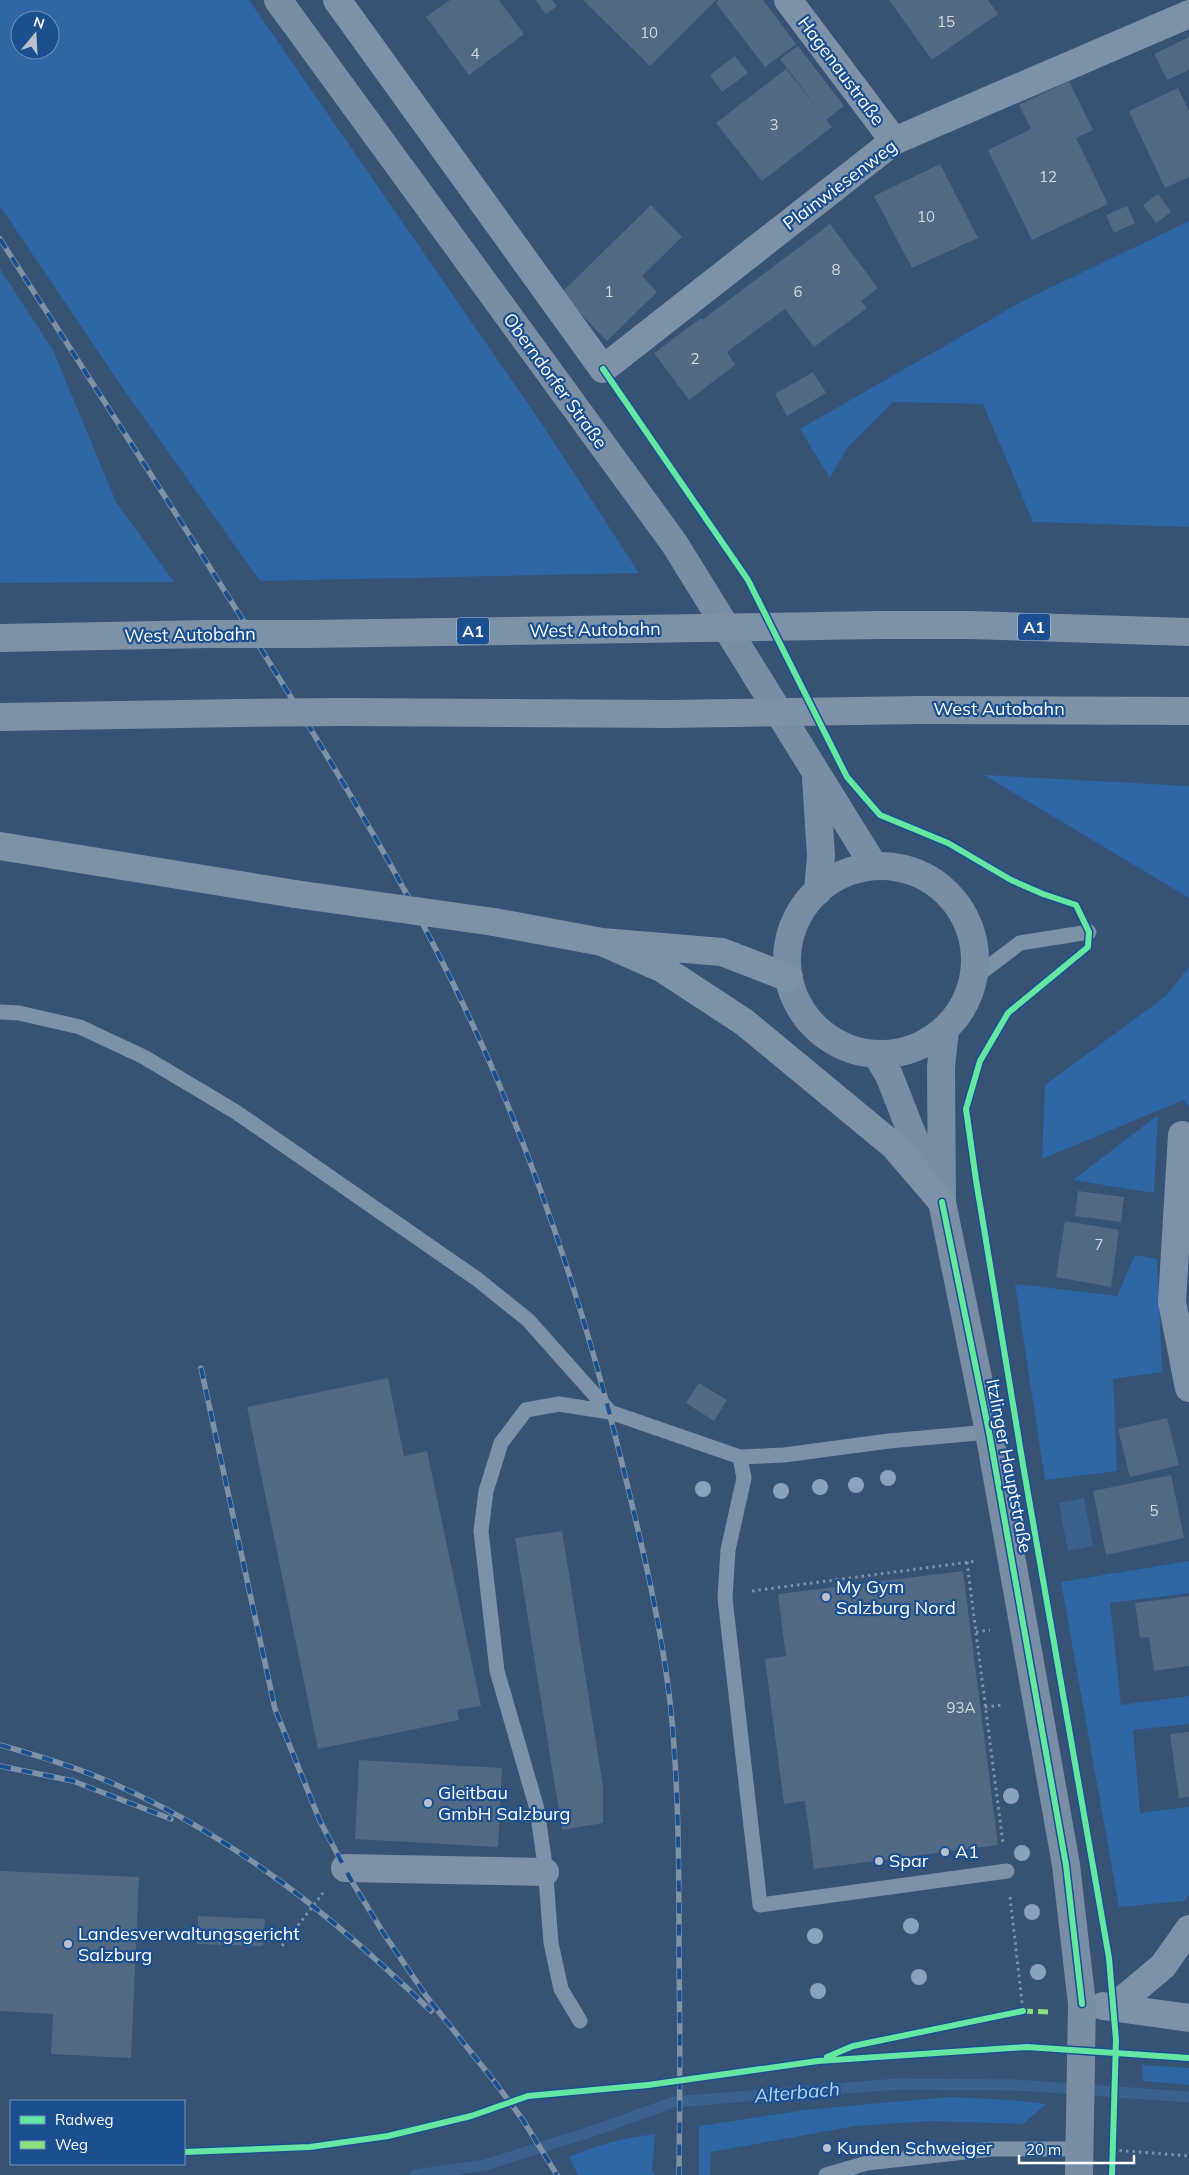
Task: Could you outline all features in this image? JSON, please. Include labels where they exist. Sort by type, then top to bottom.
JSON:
[{"type":"highway","name":"West Autobahn","points":[[0,638],[878,625],[970,625],[1189,632]]},
{"type":"highway","name":"West Autobahn","points":[[0,717],[344,712],[669,714],[918,710],[1189,711]]},
{"type":"highway","points":[[0,846],[295,894],[494,922],[602,942],[722,952],[790,978]]},
{"type":"highway","points":[[602,942],[663,969],[744,1022],[894,1146],[942,1202]]},
{"type":"main road","name":"Oberndorfer Straße","points":[[278,0],[674,543],[874,866]]},
{"type":"main road","name":"Oberndorfer Straße","points":[[816,773],[822,856],[818,891]]},
{"type":"main road","points":[[874,866],[902,867],[929,878],[951,896],[968,920],[975,948],[975,976],[967,1001],[953,1023],[933,1039],[906,1052],[876,1054],[847,1048],[824,1035],[805,1016],[792,993],[787,967],[788,943],[795,920],[808,900],[826,883],[849,871],[874,866]]},
{"type":"main road","points":[[942,1202],[941,1067],[945,1030]]},
{"type":"main road","points":[[876,1054],[889,1076],[942,1202]]},
{"type":"main road","name":"Itzlinger Hauptstraße","points":[[942,1202],[989,1432],[1066,1865],[1082,2004],[1080,2153]]},
{"type":"street","name":"Plainwiesenweg","points":[[337,0],[603,369],[894,142],[1189,14]]},
{"type":"street","name":"Hagenaustraße","points":[[788,0],[894,142]]},
{"type":"street","points":[[1185,1139],[1172,1302],[1189,1388]]},
{"type":"street","points":[[345,1868],[545,1872]]},
{"type":"street","points":[[1114,2007],[1162,1966],[1189,1929]]},
{"type":"street","points":[[1082,2004],[1189,2018]]},
{"type":"lane","points":[[975,976],[1020,943],[1089,932]]},
{"type":"lane","points":[[0,1012],[19,1013],[80,1028],[144,1057],[236,1112],[477,1279],[528,1320],[610,1412]]},
{"type":"lane","points":[[580,2021],[561,1989],[551,1944],[537,1809],[497,1671],[480,1531],[486,1491],[502,1443],[526,1410],[559,1404],[610,1412],[740,1457],[784,1455],[894,1440],[989,1432]]},
{"type":"lane","points":[[740,1457],[744,1478],[728,1550],[726,1595],[760,1905],[1007,1870]]},
{"type":"lane","points":[[826,2175],[867,2163],[992,2149],[1080,2153]]},
{"type":"path","points":[[726,1595],[977,1561]]},
{"type":"path","points":[[967,1562],[1007,1870],[1023,2011],[1014,2013]]},
{"type":"path","points":[[976,1632],[990,1630]]},
{"type":"path","points":[[985,1707],[1005,1704]]},
{"type":"path","points":[[282,1946],[345,1868]]},
{"type":"path","points":[[1113,2159],[1114,2141]]},
{"type":"path","points":[[1113,2150],[1189,2156]]},
{"type":"shaded area","points":[[0,0],[249,0],[542,424],[639,573],[260,581],[124,390],[0,206]]},
{"type":"shaded area","points":[[1189,221],[1189,527],[1033,522],[983,404],[893,402],[847,448],[830,478],[800,429],[1023,301]]},
{"type":"shaded area","points":[[0,269],[53,350],[116,502],[174,582],[0,583]]},
{"type":"shaded area","points":[[984,775],[1189,786],[1189,898]]},
{"type":"shaded area","points":[[1189,967],[1189,1107],[1183,1100],[1042,1159],[1045,1085],[1166,996]]},
{"type":"shaded area","points":[[1158,1115],[1154,1193],[1073,1180]]},
{"type":"shaded area","points":[[1135,1255],[1157,1259],[1162,1372],[1113,1379],[1117,1471],[1045,1480],[1015,1284],[1117,1296]]},
{"type":"shaded area","points":[[1084,1498],[1093,1546],[1068,1551],[1059,1503]]},
{"type":"shaded area","points":[[1189,1561],[1189,1593],[1110,1603],[1121,1705],[1189,1696],[1189,1724],[1133,1730],[1140,1813],[1189,1807],[1189,1895],[1184,1901],[1119,1907],[1061,1582]]},
{"type":"shaded area","points":[[1142,2065],[1189,2068],[1189,2085],[1143,2081]]},
{"type":"shaded area","points":[[950,2097],[1046,2104],[1023,2124],[929,2121],[856,2126],[711,2152],[710,2175],[699,2175],[699,2126],[813,2109]]},
{"type":"shaded area","points":[[655,2134],[652,2172],[655,2175],[578,2175],[569,2157],[611,2143]]},
{"type":"building","points":[[450,0],[499,0],[524,34],[469,75],[426,17]]},
{"type":"building","points":[[535,0],[552,0],[557,6],[546,14]]},
{"type":"building","points":[[583,0],[716,0],[650,66]]},
{"type":"building","points":[[719,0],[763,0],[796,44],[765,67],[716,3]]},
{"type":"building","points":[[889,0],[988,0],[998,14],[932,60]]},
{"type":"building","points":[[1189,37],[1189,70],[1167,80],[1154,54]]},
{"type":"building","points":[[798,46],[844,106],[826,120],[832,127],[762,181],[716,123],[786,69],[818,109],[780,59]]},
{"type":"building","points":[[735,56],[748,73],[722,92],[710,75]]},
{"type":"building","points":[[1069,81],[1093,130],[1076,138],[1108,204],[1032,240],[988,150],[1031,129],[1019,105]]},
{"type":"building","points":[[1178,88],[1189,111],[1189,177],[1165,188],[1129,111]]},
{"type":"building","points":[[940,164],[978,238],[912,268],[874,196]]},
{"type":"building","points":[[1158,194],[1171,212],[1156,223],[1143,205]]},
{"type":"building","points":[[651,205],[682,237],[642,276],[657,292],[607,341],[561,293]]},
{"type":"building","points":[[1127,206],[1135,223],[1114,233],[1106,215]]},
{"type":"building","points":[[830,224],[878,288],[861,301],[867,308],[814,347],[785,309],[727,352],[735,365],[689,400],[654,353],[701,318],[702,320]]},
{"type":"building","points":[[813,372],[826,393],[787,416],[775,394]]},
{"type":"building","points":[[1078,1191],[1124,1197],[1121,1222],[1075,1216]]},
{"type":"building","points":[[1065,1221],[1119,1230],[1111,1287],[1056,1277]]},
{"type":"building","points":[[388,1378],[404,1456],[427,1451],[481,1706],[457,1710],[459,1720],[318,1749],[247,1407]]},
{"type":"building","points":[[699,1383],[727,1400],[714,1421],[686,1403]]},
{"type":"building","points":[[1167,1418],[1179,1465],[1130,1477],[1118,1429]]},
{"type":"building","points":[[1171,1475],[1184,1538],[1106,1555],[1093,1491]]},
{"type":"building","points":[[562,1531],[603,1786],[603,1823],[562,1830],[515,1538]]},
{"type":"building","points":[[963,1571],[998,1845],[814,1869],[805,1801],[784,1804],[765,1659],[786,1656],[778,1594]]},
{"type":"building","points":[[1189,1596],[1189,1666],[1154,1671],[1149,1637],[1140,1638],[1135,1603]]},
{"type":"building","points":[[1189,1732],[1189,1797],[1179,1798],[1170,1734]]},
{"type":"building","name":"Gleitbau GmbH Salzburg","points":[[359,1760],[502,1768],[498,1847],[355,1839]]},
{"type":"building","name":"Landesverwaltungsgericht Salzburg","points":[[0,1871],[139,1877],[131,2058],[51,2054],[53,2014],[0,2011]]},
{"type":"building","points":[[198,1916],[265,1919],[263,1946],[197,1944]]},
{"type":"waterway","name":"Alterbach","points":[[415,2175],[485,2165],[593,2131],[674,2102],[897,2084],[1016,2085],[1189,2097]]},
{"type":"railway","points":[[0,239],[233,605],[327,756],[386,856],[466,1010],[490,1063],[548,1210],[565,1260],[609,1412],[651,1586],[667,1680],[674,1741],[678,1832],[679,2175]]},
{"type":"railway","points":[[201,1368],[275,1709],[320,1821],[351,1880],[384,1934],[427,1997],[498,2086]]},
{"type":"railway","points":[[0,1745],[57,1762],[98,1777],[157,1804],[200,1828],[241,1854],[320,1912],[358,1943],[431,2011]]},
{"type":"railway","points":[[0,1766],[73,1781],[171,1819]]},
{"type":"railway","points":[[494,2081],[523,2120],[557,2175]]},
{"type":"marked path","points":[[1023,2011],[1049,2012]]},
{"type":"cycle path","points":[[603,369],[748,580],[847,777],[880,815],[948,843],[1011,880],[1043,894],[1076,905],[1089,932],[1088,947],[1008,1013],[980,1061],[966,1109],[1023,1465],[1109,1958],[1116,2040],[1112,2175]]},
{"type":"cycle path","points":[[942,1202],[989,1432],[1066,1865],[1082,2004]]},
{"type":"cycle path","points":[[827,2057],[853,2046],[1023,2011]]},
{"type":"cycle path","points":[[185,2152],[310,2147],[388,2136],[471,2116],[528,2096],[648,2085],[818,2061],[1027,2047],[1189,2058]]},
{"type":"place","name":"My Gym Salzburg Nord","points":[[826,1597]]},
{"type":"place","name":"Gleitbau GmbH Salzburg","points":[[428,1803]]},
{"type":"place","name":"A1","points":[[945,1852]]},
{"type":"place","name":"Spar","points":[[879,1861]]},
{"type":"place","name":"Landesverwaltungsgericht Salzburg","points":[[68,1944]]},
{"type":"place","name":"Kunden Schweiger","points":[[827,2148]]}]
